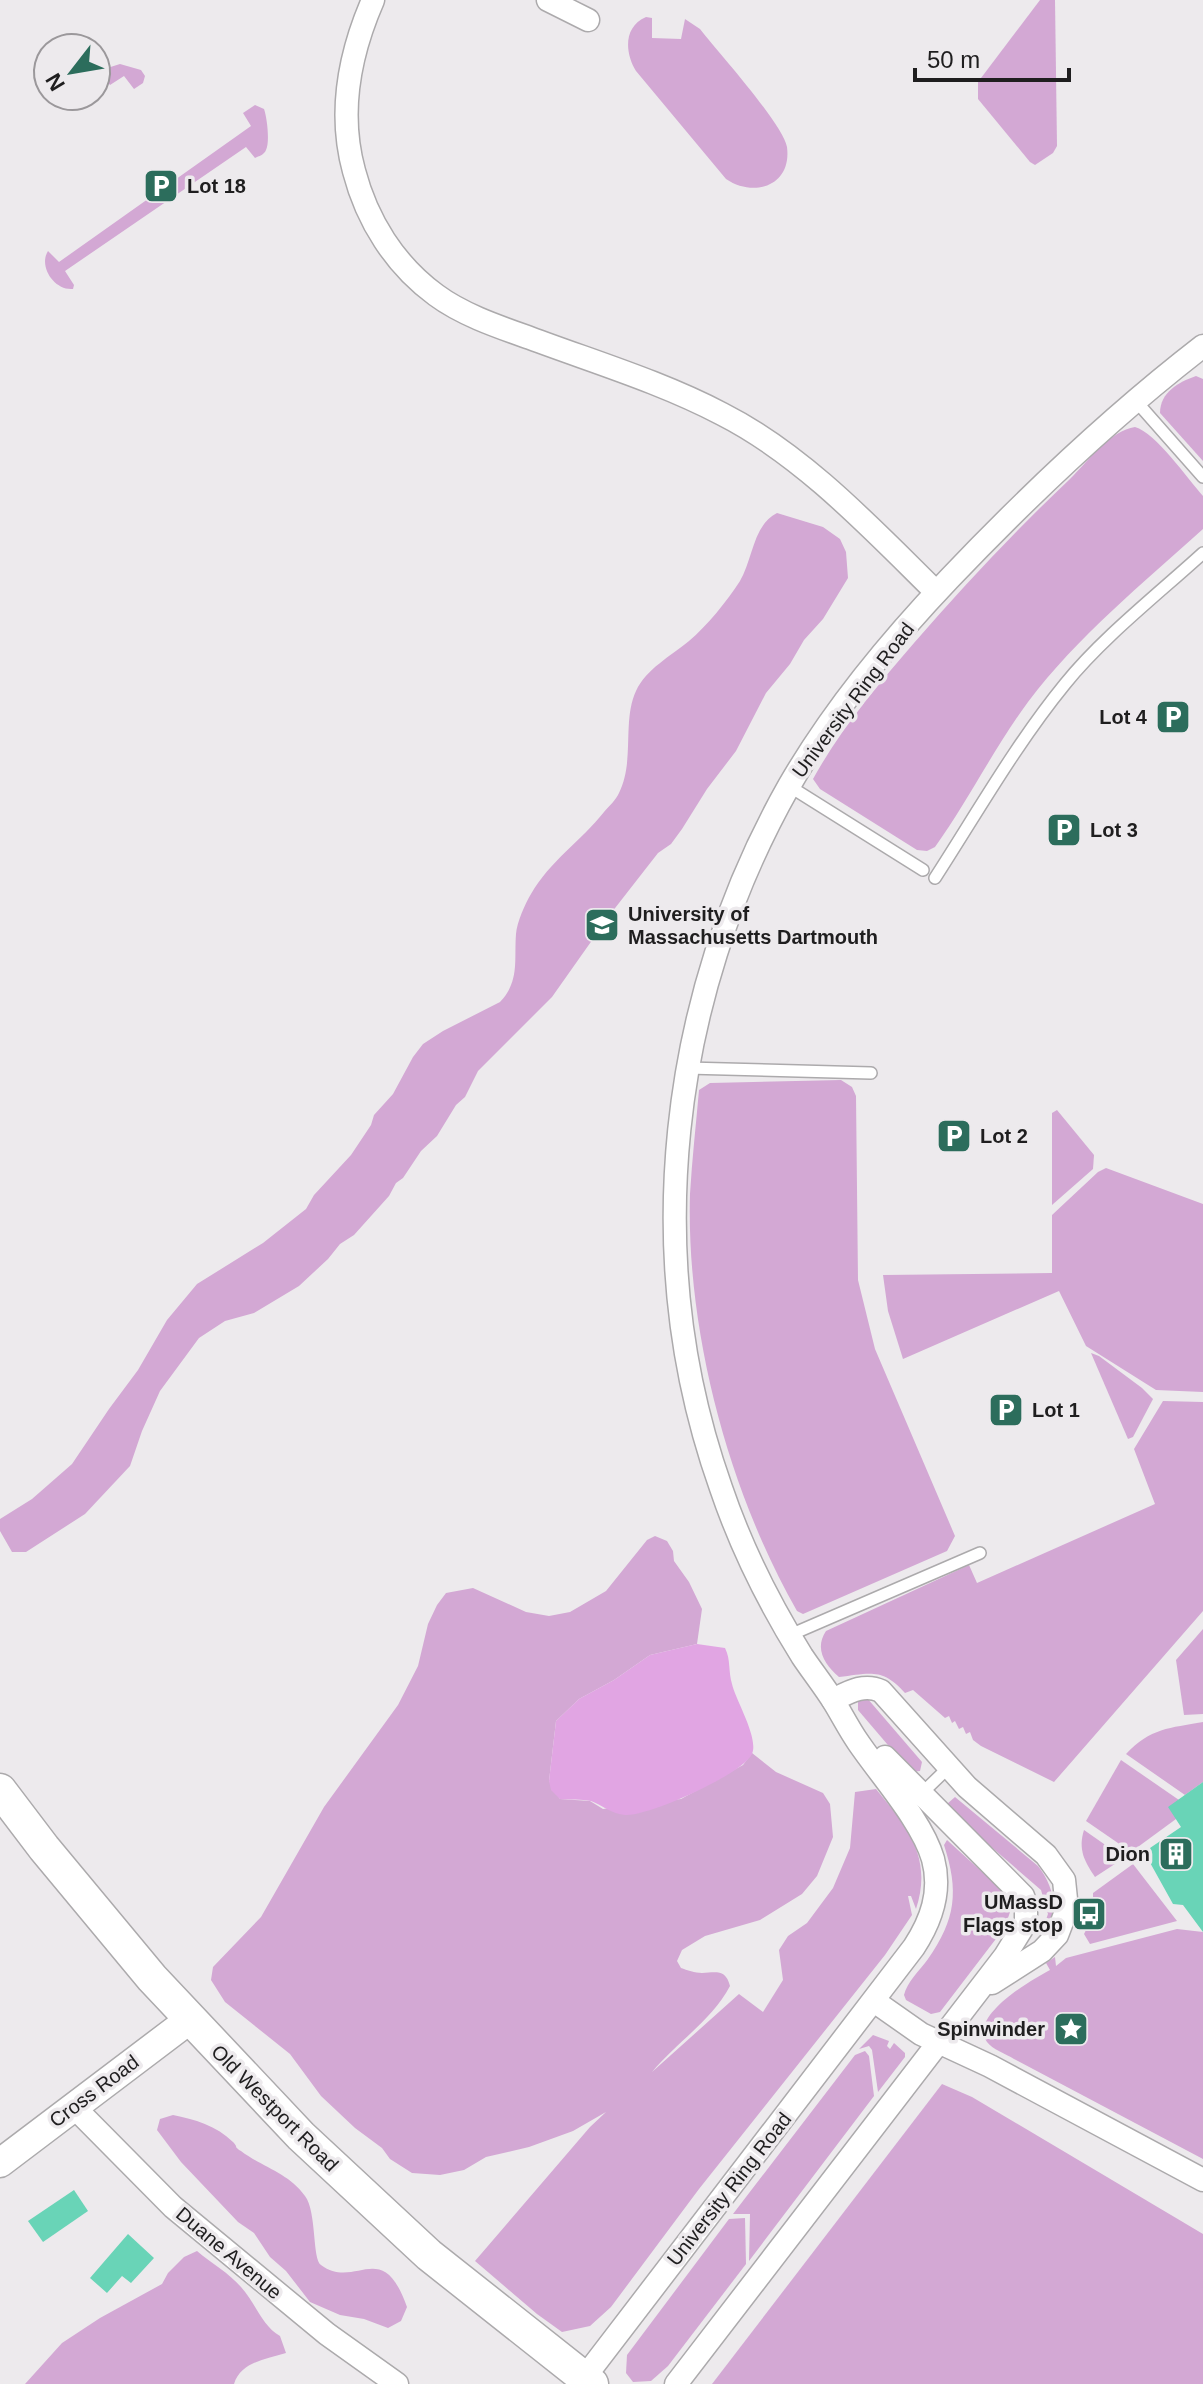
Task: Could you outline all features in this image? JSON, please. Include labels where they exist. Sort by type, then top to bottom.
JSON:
[{"type":"main road","name":"Old Westport Road","points":[[0,1790],[86,1899],[189,2020],[301,2136],[429,2255],[588,2381]]},
{"type":"street","points":[[373,0],[348,78],[345,124],[350,158],[364,203],[377,231],[405,267],[439,298],[466,312],[691,399],[754,431],[784,451],[936,592]]},
{"type":"street","points":[[548,0],[588,20]]},
{"type":"street","name":"University Ring Road","points":[[676,2384],[970,2001],[1026,1922],[1026,1905],[1018,1889],[912,1802],[833,1700],[790,1635],[729,1511],[703,1432],[686,1351],[675,1248],[677,1141],[700,1005],[727,918],[752,858],[789,786],[848,699],[936,592],[1017,507],[1135,400],[1203,346]]},
{"type":"street","points":[[833,1700],[858,1689],[881,1691],[948,1768],[1006,1823],[1055,1863],[1067,1890],[1065,1918],[1050,1944],[1003,1974],[970,2001]]},
{"type":"street","name":"University Ring Road","points":[[588,2381],[921,1937],[936,1895],[935,1868],[912,1802]]},
{"type":"street","points":[[874,2001],[938,2043],[990,2066],[1203,2180]]},
{"type":"street","name":"Cross Road","points":[[0,2163],[189,2020]]},
{"type":"street","name":"Duane Avenue","points":[[73,2106],[173,2207],[327,2334],[397,2384]]},
{"type":"lane","points":[[1135,400],[1203,477]]},
{"type":"lane","points":[[935,878],[1065,684],[1093,654],[1203,553]]},
{"type":"lane","points":[[789,786],[923,870]]},
{"type":"lane","points":[[687,1068],[871,1073]]},
{"type":"lane","points":[[790,1635],[980,1553]]},
{"type":"lane","points":[[912,1802],[948,1768]]},
{"type":"shaded area","points":[[1040,0],[1055,0],[1057,146],[1053,153],[1035,165],[978,99],[978,82]]},
{"type":"shaded area","points":[[646,17],[652,18],[652,38],[681,39],[685,19],[700,29],[749,88],[774,122],[787,147],[784,171],[777,179],[769,185],[748,188],[726,179],[636,71],[628,41],[633,27]]},
{"type":"shaded area","points":[[120,64],[141,70],[145,76],[143,83],[134,89],[124,76],[112,84],[112,67]]},
{"type":"shaded area","points":[[255,105],[264,109],[266,118],[268,141],[264,153],[255,158],[246,147],[65,271],[74,285],[73,289],[60,286],[50,277],[45,264],[48,251],[59,262],[251,126],[243,113]]},
{"type":"shaded area","points":[[1196,376],[1203,379],[1203,461],[1160,413],[1167,394]]},
{"type":"shaded area","points":[[1135,427],[1162,447],[1203,496],[1203,529],[1111,611],[1047,678],[1016,720],[935,847],[927,851],[917,850],[820,789],[813,779],[835,743],[914,643],[1029,518],[1100,448],[1117,434]]},
{"type":"shaded area","points":[[777,513],[823,527],[840,539],[846,552],[848,578],[823,619],[766,693],[736,751],[671,844],[658,853],[612,912],[552,997],[478,1071],[465,1097],[456,1105],[437,1136],[421,1151],[389,1196],[354,1235],[340,1244],[299,1286],[254,1313],[225,1321],[199,1338],[160,1391],[130,1466],[85,1514],[26,1552],[12,1552],[0,1531],[0,1519],[32,1499],[72,1464],[138,1370],[167,1320],[197,1284],[263,1243],[306,1209],[314,1195],[351,1155],[374,1115],[393,1094],[423,1044],[500,1002],[506,994],[515,970],[517,929],[529,898],[547,871],[619,793],[626,768],[632,703],[640,683],[652,669],[696,635],[723,605],[740,581],[758,534],[769,518]]},
{"type":"shaded area","points":[[841,1080],[852,1087],[856,1096],[858,1280],[875,1349],[955,1536],[947,1551],[803,1614],[797,1611],[751,1515],[716,1410],[695,1301],[690,1194],[699,1090],[710,1083]]},
{"type":"shaded area","points":[[1057,1110],[1094,1155],[1093,1169],[1052,1205],[1052,1113]]},
{"type":"shaded area","points":[[1106,1168],[1203,1204],[1203,1392],[1156,1390],[1086,1346],[1059,1291],[903,1359],[888,1311],[883,1275],[1052,1273],[1052,1215]]},
{"type":"shaded area","points":[[1091,1353],[1153,1399],[1133,1437],[1128,1439]]},
{"type":"shaded area","points":[[1163,1401],[1203,1402],[1203,1611],[1054,1782],[981,1746],[973,1740],[970,1732],[966,1734],[963,1727],[959,1729],[955,1721],[952,1723],[949,1716],[945,1718],[913,1690],[905,1693],[889,1679],[875,1674],[839,1677],[829,1667],[821,1650],[826,1631],[969,1565],[977,1583],[1155,1504],[1134,1449]]},
{"type":"shaded area","points":[[655,1536],[667,1541],[674,1561],[702,1609],[697,1644],[650,1655],[579,1699],[556,1721],[549,1781],[560,1799],[590,1801],[603,1809],[681,1799],[743,1765],[752,1753],[776,1772],[823,1793],[830,1804],[833,1837],[817,1876],[802,1894],[760,1920],[705,1936],[682,1950],[677,1961],[681,1968],[699,1973],[720,1973],[730,1986],[714,2010],[652,2072],[739,1994],[763,2012],[783,1980],[779,1950],[788,1936],[807,1923],[833,1888],[850,1848],[855,1792],[876,1789],[898,1816],[919,1858],[920,1890],[916,1909],[911,1896],[908,1896],[912,1915],[885,1955],[699,2189],[611,2307],[590,2326],[562,2332],[475,2261],[606,2112],[573,2131],[529,2147],[486,2157],[464,2170],[440,2175],[412,2173],[390,2159],[382,2148],[321,2096],[290,2054],[225,2002],[211,1980],[213,1967],[261,1917],[324,1807],[398,1705],[418,1666],[428,1624],[446,1593],[473,1588],[526,1612],[549,1616],[570,1612],[606,1591],[647,1540]]},
{"type":"shaded area","points":[[1203,1629],[1203,1714],[1184,1715],[1176,1660]]},
{"type":"shaded area","points":[[697,1644],[725,1648],[727,1652],[732,1684],[752,1739],[752,1754],[745,1762],[714,1783],[636,1814],[620,1814],[591,1801],[560,1799],[551,1790],[549,1781],[556,1721],[579,1699],[650,1655]]},
{"type":"shaded area","points":[[867,1698],[922,1762],[920,1771],[911,1772],[858,1710],[858,1700]]},
{"type":"shaded area","points":[[1203,1722],[1203,1782],[1185,1795],[1126,1754],[1152,1734]]},
{"type":"shaded area","points":[[1121,1760],[1179,1800],[1176,1819],[1131,1852],[1086,1821]]},
{"type":"shaded area","points":[[955,1797],[1044,1874],[1054,1903],[1051,1923],[1039,1939],[1048,1914],[1041,1890],[967,1826],[947,1804]]},
{"type":"shaded area","points":[[1084,1830],[1124,1858],[1095,1877],[1083,1855]]},
{"type":"shaded area","points":[[947,1840],[1003,1891],[1011,1909],[1005,1927],[940,2012],[931,2014],[906,2000],[904,1995],[937,1945],[949,1917],[953,1891],[944,1845]]},
{"type":"shaded area","points":[[1133,1864],[1177,1921],[1090,1944],[1084,1934],[1090,1922],[1095,1922],[1098,1908],[1093,1906],[1093,1893]]},
{"type":"shaded area","points":[[1177,1929],[1203,1932],[1203,2159],[996,2049],[987,2042],[984,2032],[986,2021],[994,2010],[1050,1970],[1046,1963],[1055,1957],[1056,1966],[1066,1958]]},
{"type":"shaded area","points":[[873,2035],[889,2041],[887,2046],[890,2049],[894,2043],[905,2053],[878,2092],[872,2050],[869,2046],[859,2049]]},
{"type":"shaded area","points":[[865,2051],[869,2056],[874,2096],[749,2261],[750,2214],[733,2214],[855,2055]]},
{"type":"shaded area","points":[[942,2084],[972,2097],[1203,2234],[1203,2384],[712,2384]]},
{"type":"shaded area","points":[[173,2115],[213,2127],[249,2157],[299,2188],[309,2203],[316,2254],[321,2265],[346,2273],[378,2269],[388,2274],[398,2286],[407,2307],[401,2321],[388,2328],[364,2319],[340,2315],[310,2302],[286,2271],[270,2257],[254,2233],[238,2222],[181,2162],[157,2130],[160,2119]]},
{"type":"shaded area","points":[[745,2218],[746,2264],[668,2366],[651,2381],[633,2382],[626,2373],[627,2355],[729,2219]]},
{"type":"shaded area","points":[[197,2251],[241,2287],[268,2326],[280,2336],[286,2353],[248,2366],[234,2384],[25,2384],[62,2343],[162,2284],[184,2257]]},
{"type":"building","name":"Dion","points":[[1203,1782],[1203,1932],[1183,1905],[1173,1904],[1148,1859],[1150,1848],[1181,1827],[1168,1807]]},
{"type":"building","points":[[74,2190],[88,2211],[43,2242],[28,2221]]},
{"type":"building","points":[[128,2234],[154,2258],[131,2283],[122,2276],[107,2293],[90,2278]]},
{"type":"place","name":"Lot 18","points":[[161,186]]},
{"type":"place","name":"Lot 4","points":[[1173,717]]},
{"type":"place","name":"Lot 3","points":[[1064,830]]},
{"type":"place","name":"University of Massachusetts Dartmouth","points":[[602,925]]},
{"type":"place","name":"Lot 2","points":[[954,1136]]},
{"type":"place","name":"Lot 1","points":[[1006,1410]]},
{"type":"place","name":"Dion","points":[[1176,1854]]},
{"type":"place","name":"UMassD Flags stop","points":[[1089,1914]]},
{"type":"place","name":"Spinwinder","points":[[1071,2029]]}]
